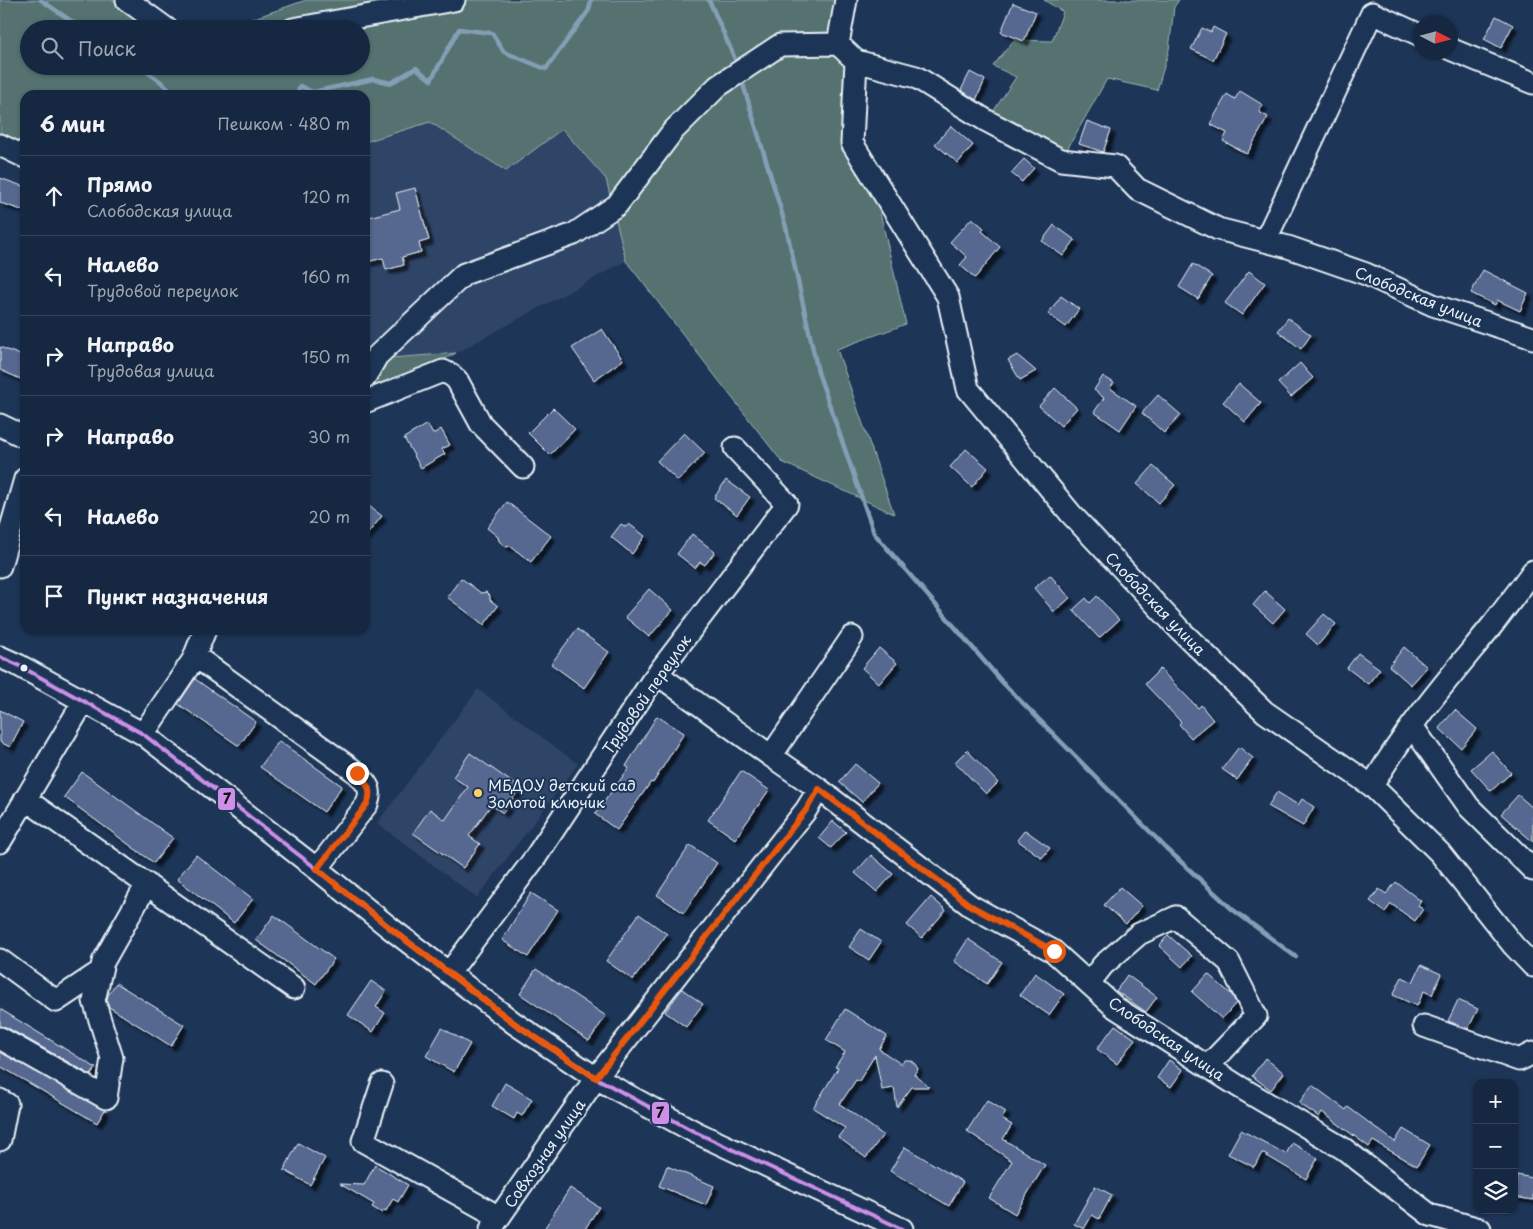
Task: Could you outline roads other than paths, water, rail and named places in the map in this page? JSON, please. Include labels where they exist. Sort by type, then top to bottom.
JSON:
[{"type":"street","points":[[127,0],[155,20]]},
{"type":"street","points":[[343,20],[454,0]]},
{"type":"street","points":[[838,44],[846,0]]},
{"type":"street","points":[[1265,241],[1372,13],[1413,32]]},
{"type":"street","points":[[370,369],[378,356],[464,274],[574,234],[617,205],[673,131],[718,86],[780,45],[838,44],[856,61]]},
{"type":"street","points":[[1458,51],[1533,84]]},
{"type":"street","name":"Слободская улица","points":[[1533,338],[1433,305],[1366,274],[1288,247],[1218,229],[1138,189],[1114,166],[1061,160],[987,121],[916,77],[856,61],[852,143],[948,297],[968,389],[1071,514],[1180,630],[1265,712],[1372,786],[1440,852],[1513,945],[1533,966]]},
{"type":"street","points":[[0,145],[20,155]]},
{"type":"street","points":[[370,400],[443,371],[457,380],[481,424],[523,467]]},
{"type":"street","points":[[0,425],[20,435]]},
{"type":"street","name":"Трудовой переулок","points":[[449,973],[535,858],[657,674],[787,504],[735,448]]},
{"type":"street","points":[[0,566],[20,497]]},
{"type":"street","points":[[1372,786],[1412,726],[1533,571]]},
{"type":"street","points":[[143,734],[195,656],[203,635]]},
{"type":"street","points":[[771,756],[852,637]]},
{"type":"street","points":[[195,656],[357,773],[367,784],[370,795],[367,804],[317,869]]},
{"type":"street","points":[[0,657],[143,734],[514,1023],[596,1078],[695,1132],[902,1229]]},
{"type":"street","points":[[596,1078],[806,810],[819,789],[657,674]]},
{"type":"street","points":[[0,842],[84,702]]},
{"type":"street","points":[[1412,726],[1469,806],[1533,870]]},
{"type":"street","name":"Слободская улица","points":[[819,789],[971,906],[1054,951],[1116,1008],[1344,1149],[1428,1222],[1480,1229]]},
{"type":"street","points":[[26,799],[294,988]]},
{"type":"street","points":[[0,1038],[106,1098],[112,1058],[94,1001],[103,962],[147,884]]},
{"type":"street","points":[[1089,983],[1103,965],[1139,934],[1176,917],[1229,962],[1256,1016],[1208,1066]]},
{"type":"street","points":[[0,960],[56,1001],[101,971]]},
{"type":"street","points":[[1424,1026],[1519,1060],[1533,1054]]},
{"type":"street","name":"Совхозная улица","points":[[495,1223],[596,1078]]},
{"type":"street","points":[[382,1084],[363,1140],[495,1223]]},
{"type":"street","points":[[0,1100],[6,1104],[0,1140]]},
{"type":"waterway","points":[[41,0],[70,20]]},
{"type":"waterway","points":[[322,90],[373,79],[391,83],[416,68],[431,80],[459,29],[492,33],[504,52],[546,69],[589,10],[591,0]]},
{"type":"waterway","points":[[709,0],[735,59]]},
{"type":"waterway","points":[[151,75],[169,90]]},
{"type":"waterway","points":[[743,84],[786,227],[818,372],[874,533],[1003,683],[1166,848],[1232,909],[1296,957]]},
{"type":"waterway","points":[[299,90],[300,86],[309,90]]},
{"type":"place","name":"МБДОУ детский сад Золотой ключик","points":[[478,793]]}]
